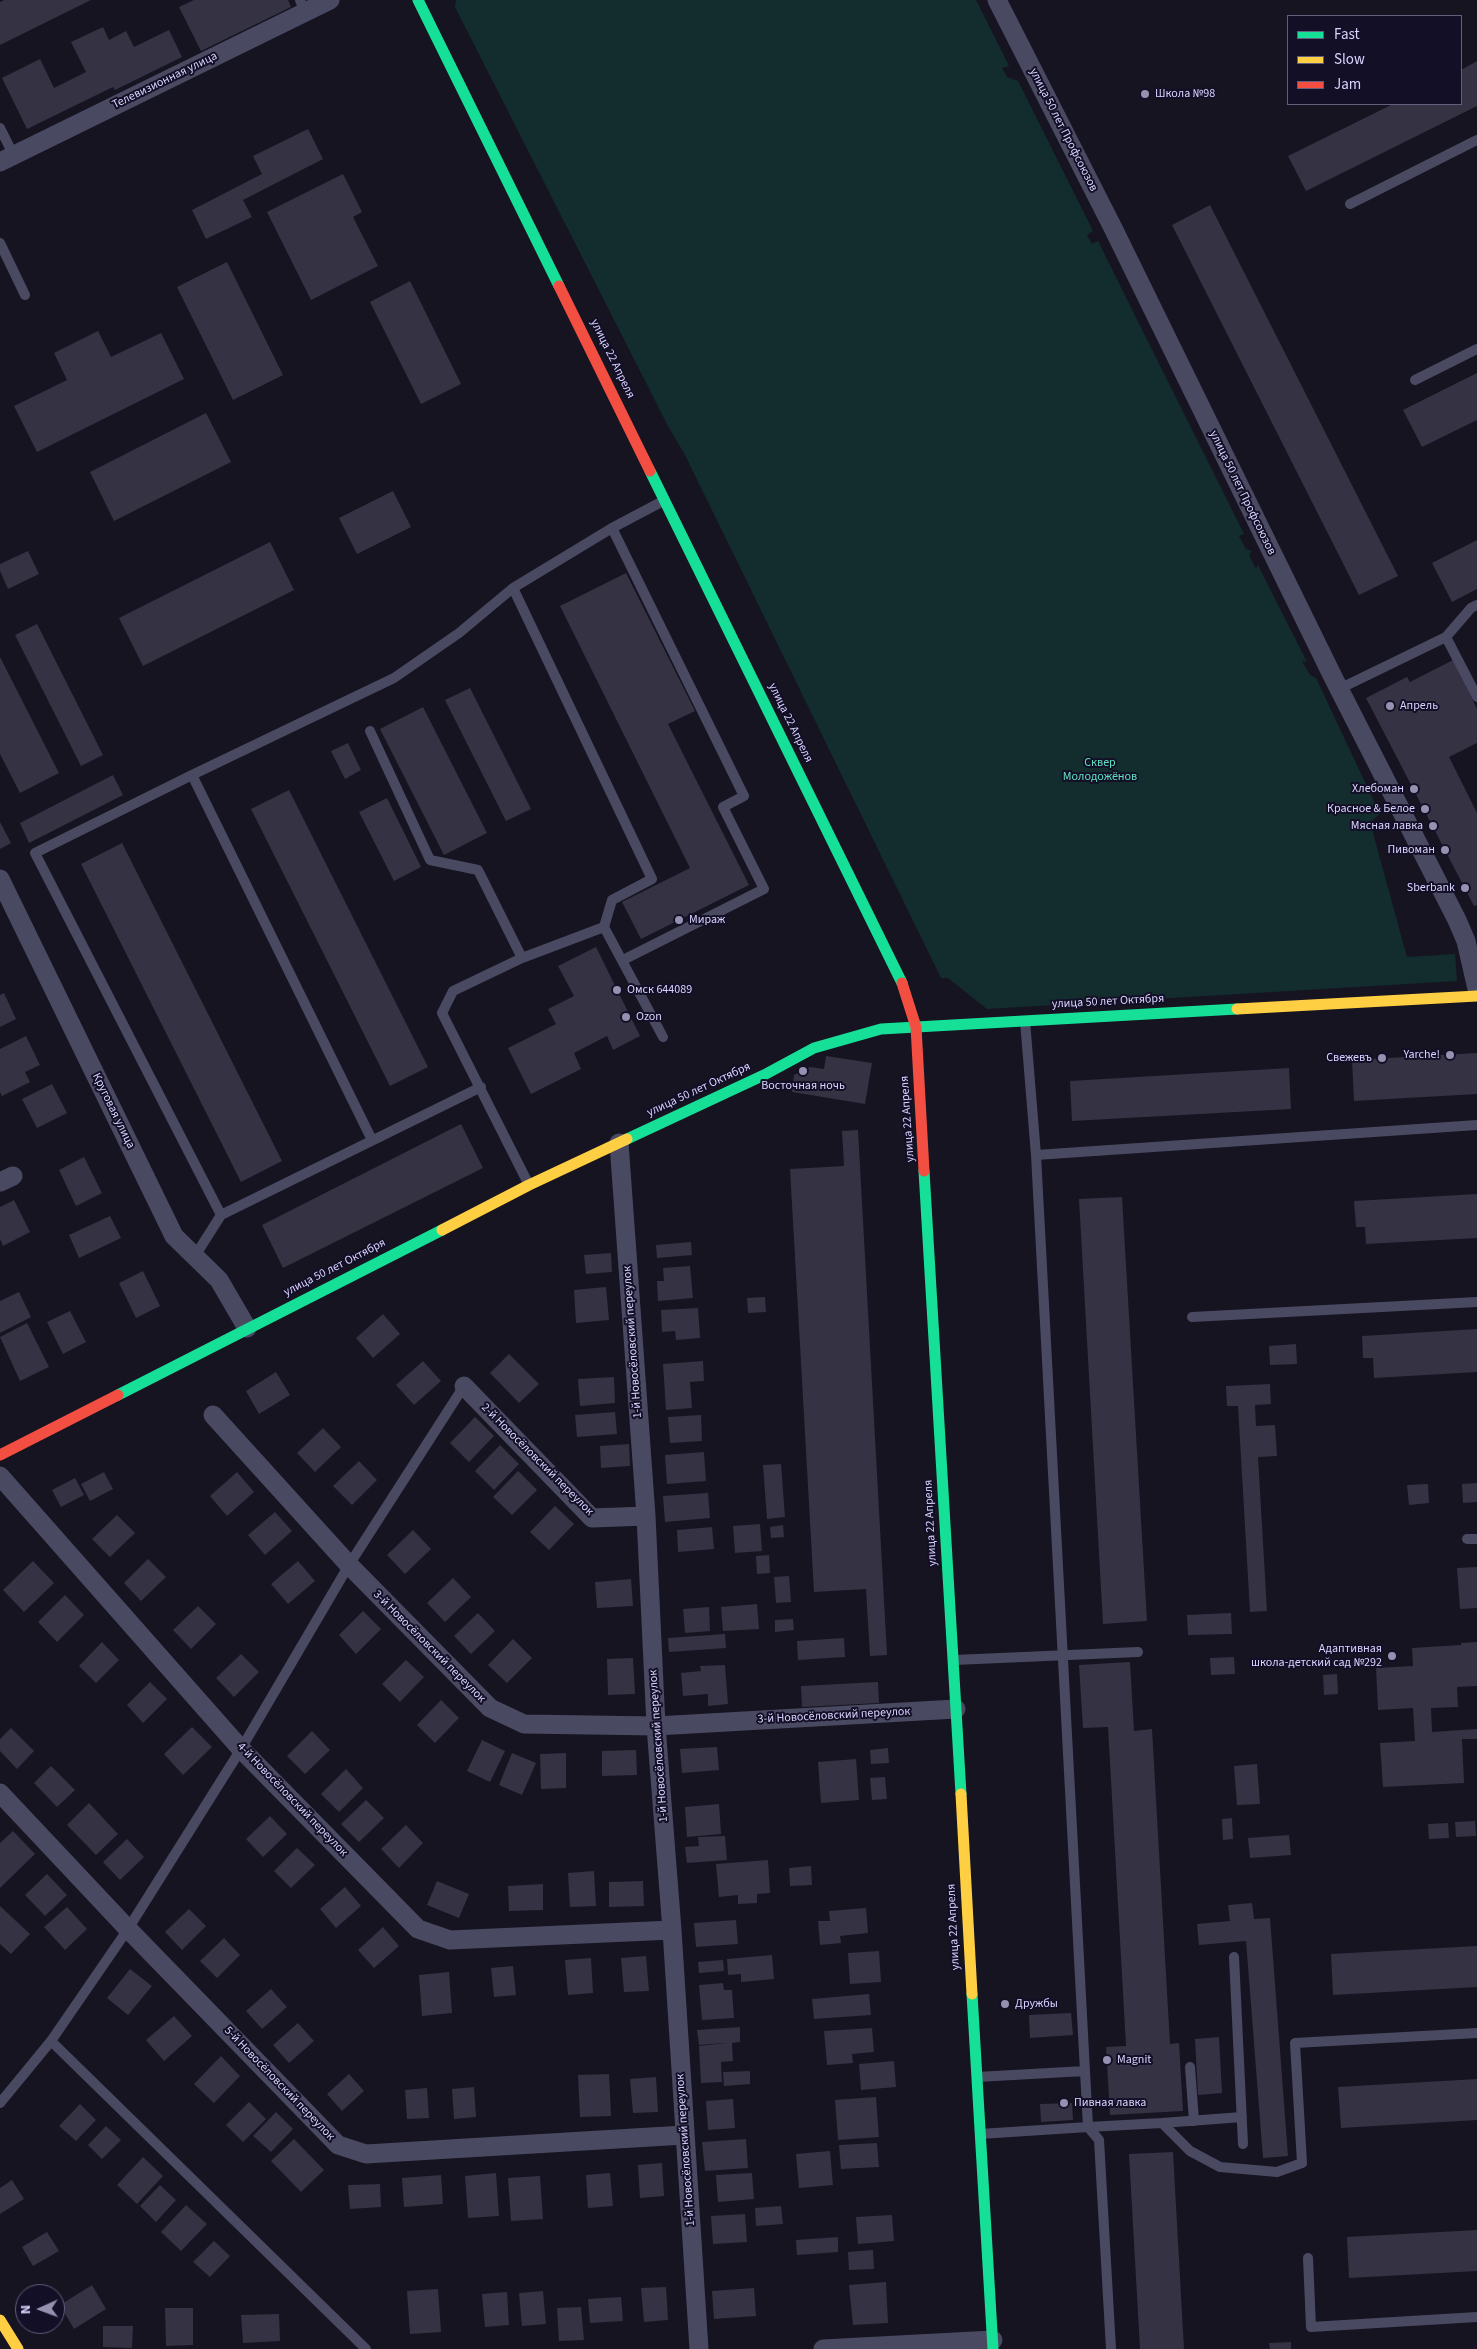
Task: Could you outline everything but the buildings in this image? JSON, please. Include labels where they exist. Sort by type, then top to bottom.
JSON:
[{"type":"main road","name":"улица 22 Апреля","points":[[418,0],[666,499],[900,978],[916,1027],[993,2345]]},
{"type":"main road","name":"улица 50 лет Октября","points":[[0,1455],[246,1328],[529,1186],[764,1075],[814,1048],[881,1029],[1477,996]]},
{"type":"main road","points":[[0,2320],[18,2349]]},
{"type":"street","name":"Телевизионная улица","points":[[7,159],[303,6],[330,0]]},
{"type":"street","name":"улица 50 лет Профсоюзов","points":[[997,0],[1113,228],[1339,689],[1457,920],[1466,941],[1477,989]]},
{"type":"street","name":"Круговая улица","points":[[0,879],[174,1236],[219,1280],[246,1328]]},
{"type":"street","name":"1-й Новосёловский переулок","points":[[619,1143],[646,1516],[656,1726],[672,1930],[699,2349]]},
{"type":"street","name":"2-й Новосёловский переулок","points":[[464,1386],[592,1518],[646,1516]]},
{"type":"street","name":"3-й Новосёловский переулок","points":[[213,1415],[349,1566],[490,1708],[524,1724],[656,1726],[956,1709]]},
{"type":"street","name":"4-й Новосёловский переулок","points":[[0,1476],[241,1749],[418,1930],[450,1940],[672,1930]]},
{"type":"street","name":"5-й Новосёловский переулок","points":[[0,1793],[128,1929],[338,2145],[366,2154],[684,2135]]},
{"type":"street","points":[[823,2349],[993,2345]]},
{"type":"lane","points":[[0,128],[7,159]]},
{"type":"lane","points":[[1350,204],[1477,140]]},
{"type":"lane","points":[[0,243],[25,295]]},
{"type":"lane","points":[[1415,380],[1477,349]]},
{"type":"lane","points":[[221,1215],[35,853],[394,678],[459,633],[513,588],[612,528],[666,499]]},
{"type":"lane","points":[[612,528],[744,796],[723,807],[764,889],[623,960]]},
{"type":"lane","points":[[513,588],[652,879],[612,900],[604,927],[663,1037]]},
{"type":"lane","points":[[1339,689],[1446,636],[1471,608],[1477,605]]},
{"type":"lane","points":[[1446,636],[1477,697]]},
{"type":"lane","points":[[370,732],[430,860],[478,870],[522,958]]},
{"type":"lane","points":[[192,775],[372,1140]]},
{"type":"lane","points":[[529,1186],[442,1012],[453,991],[522,958],[604,927]]},
{"type":"lane","points":[[1025,1020],[1036,1155],[1088,2127],[1099,2140],[1112,2349]]},
{"type":"lane","points":[[196,1256],[221,1215],[481,1087]]},
{"type":"lane","points":[[1036,1155],[1477,1125]]},
{"type":"lane","points":[[1192,1317],[1477,1302]]},
{"type":"lane","points":[[0,2103],[52,2041],[128,1929],[241,1749],[349,1566],[464,1386]]},
{"type":"lane","points":[[953,1660],[1138,1652]]},
{"type":"lane","points":[[1234,1957],[1243,2144]]},
{"type":"lane","points":[[1162,2123],[1190,2151],[1220,2167],[1277,2172],[1302,2163],[1295,2043],[1477,2033]]},
{"type":"lane","points":[[52,2041],[366,2349]]},
{"type":"lane","points":[[1190,2067],[1194,2121]]},
{"type":"lane","points":[[976,2077],[1085,2070]]},
{"type":"lane","points":[[980,2134],[1242,2117]]},
{"type":"lane","points":[[1308,2258],[1311,2327],[1477,2317]]},
{"type":"green space","name":"Сквер Молодожёнов","points":[[456,0],[976,0],[1009,66],[1002,68],[1007,77],[1018,81],[1093,231],[1087,235],[1092,244],[1098,241],[1244,534],[1239,536],[1246,549],[1252,551],[1249,555],[1256,569],[1258,565],[1307,662],[1302,661],[1310,675],[1316,678],[1380,814],[1370,822],[1407,957],[1455,954],[1457,981],[987,1009],[948,978],[941,978],[684,453],[669,428],[455,7]]},
{"type":"traffic: fast","points":[[418,0],[559,286]]},
{"type":"traffic: fast","points":[[650,471],[902,983]]},
{"type":"traffic: fast","points":[[627,1139],[764,1075],[814,1048],[881,1029],[1237,1009]]},
{"type":"traffic: fast","points":[[924,1171],[961,1794]]},
{"type":"traffic: fast","points":[[118,1395],[442,1230]]},
{"type":"traffic: fast","points":[[972,1994],[993,2349]]},
{"type":"traffic: slow","points":[[1237,1009],[1477,996]]},
{"type":"traffic: slow","points":[[442,1230],[529,1185],[627,1139]]},
{"type":"traffic: slow","points":[[961,1794],[972,1994]]},
{"type":"traffic: slow","points":[[0,2320],[18,2349]]},
{"type":"traffic: jam","points":[[559,286],[650,471]]},
{"type":"traffic: jam","points":[[902,983],[916,1027],[924,1171]]},
{"type":"traffic: jam","points":[[0,1455],[118,1395]]},
{"type":"place","name":"Школа №98","points":[[1145,94]]},
{"type":"place","name":"Апрель","points":[[1390,706]]},
{"type":"place","name":"Хлебоман","points":[[1414,789]]},
{"type":"place","name":"Красное & Белое","points":[[1425,809]]},
{"type":"place","name":"Мясная лавка","points":[[1433,826]]},
{"type":"place","name":"Пивоман","points":[[1445,850]]},
{"type":"place","name":"Sberbank","points":[[1465,888]]},
{"type":"place","name":"Мираж","points":[[679,920]]},
{"type":"place","name":"Омск 644089","points":[[617,990]]},
{"type":"place","name":"Ozon","points":[[626,1017]]},
{"type":"place","name":"Yarche!","points":[[1450,1055]]},
{"type":"place","name":"Свежевъ","points":[[1382,1058]]},
{"type":"place","name":"Восточная ночь","points":[[803,1071]]},
{"type":"place","name":"Адаптивная школа-детский сад №292","points":[[1392,1656]]},
{"type":"place","name":"Дружбы","points":[[1005,2004]]},
{"type":"place","name":"Magnit","points":[[1107,2060]]},
{"type":"place","name":"Пивная лавка","points":[[1064,2103]]}]
